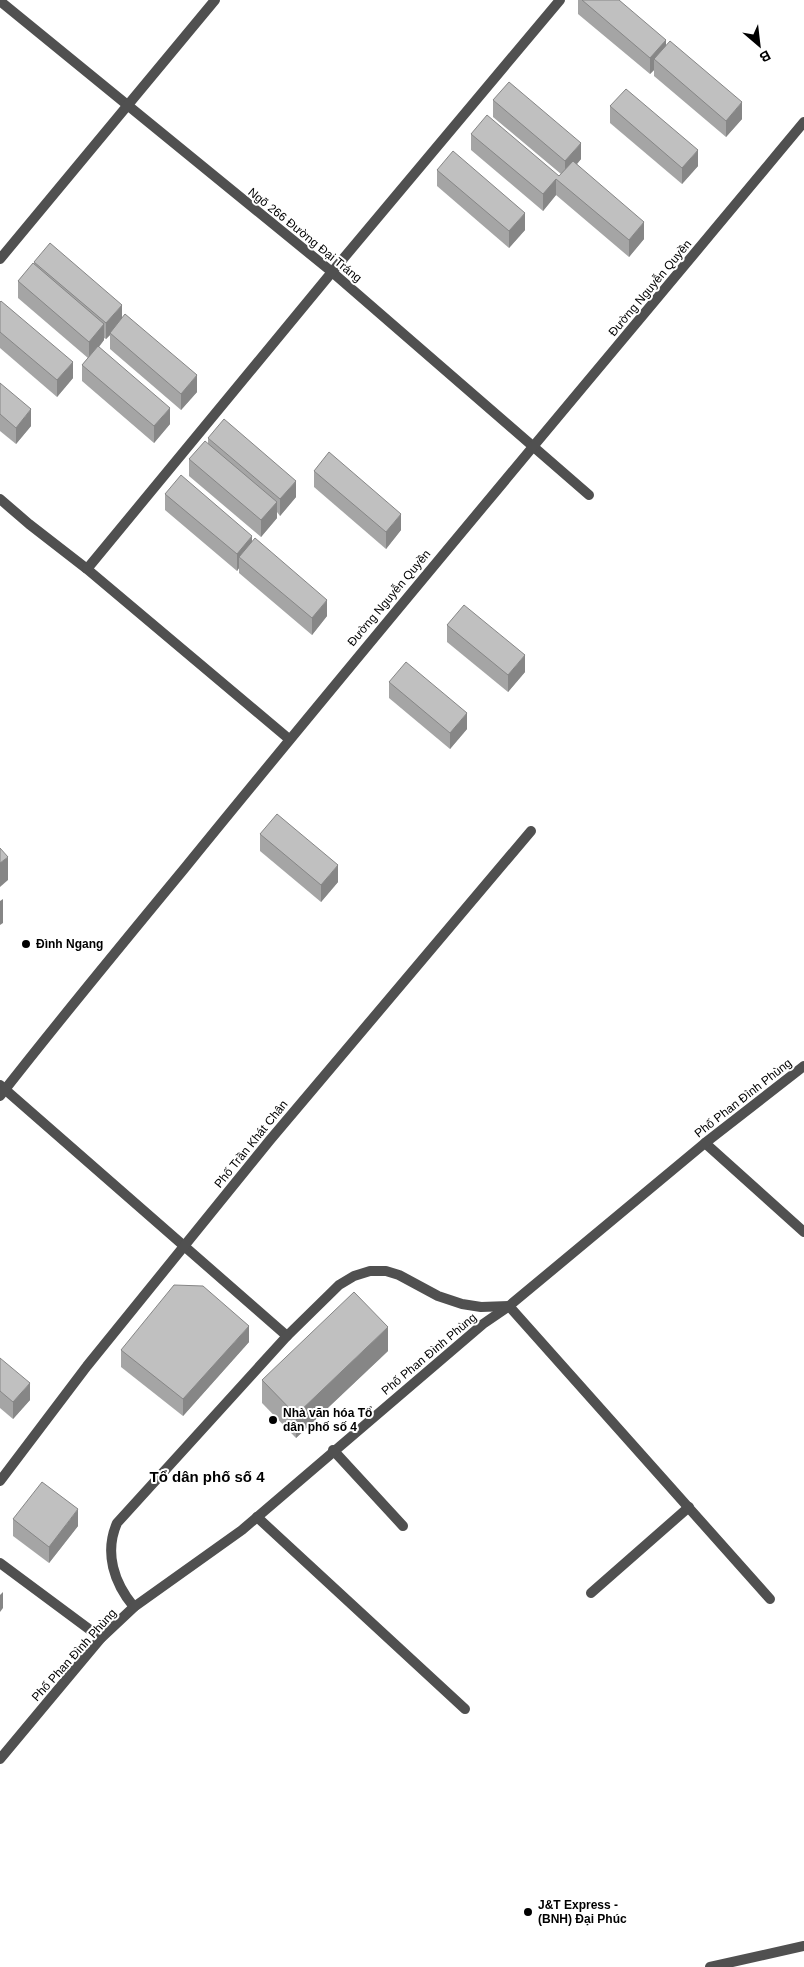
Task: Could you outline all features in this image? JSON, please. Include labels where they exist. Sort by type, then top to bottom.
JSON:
[{"type":"street","points":[[0,259],[215,0]]},
{"type":"street","points":[[87,569],[560,0]]},
{"type":"street","name":"Ngõ 266 Đường Đại Tráng","points":[[0,1],[332,272],[589,495]]},
{"type":"street","name":"Đường Nguyễn Quyền","points":[[2,1090],[289,739],[804,122]]},
{"type":"street","points":[[0,499],[87,569],[289,739]]},
{"type":"street","name":"Phố Trần Khát Chân","points":[[0,1480],[87,1366],[270,1140],[531,831]]},
{"type":"street","name":"Phố Phan Đình Phùng","points":[[0,1759],[102,1638],[134,1607],[242,1530],[483,1324],[509,1306],[705,1143],[804,1066]]},
{"type":"street","points":[[2,1090],[287,1336]]},
{"type":"street","points":[[705,1143],[804,1232]]},
{"type":"street","points":[[134,1607],[126,1597],[111,1561],[109,1548],[117,1523],[287,1336],[338,1285],[354,1276],[370,1271],[386,1271],[399,1275],[438,1296],[462,1304],[481,1307],[509,1306],[770,1599]]},
{"type":"street","points":[[334,1450],[403,1526]]},
{"type":"street","points":[[591,1593],[689,1506]]},
{"type":"street","points":[[257,1516],[465,1709]]},
{"type":"street","points":[[0,1563],[102,1638]]},
{"type":"street","points":[[710,1967],[804,1946]]},
{"type":"building","points":[[582,0],[619,0],[666,40],[650,58]]},
{"type":"building","points":[[670,41],[742,102],[726,121],[654,59]]},
{"type":"building","points":[[509,82],[581,143],[565,161],[493,100]]},
{"type":"building","points":[[626,89],[698,150],[682,168],[610,106]]},
{"type":"building","points":[[487,115],[559,176],[573,161],[644,222],[629,240],[556,179],[543,194],[471,134]]},
{"type":"building","points":[[453,151],[525,213],[509,231],[437,170]]},
{"type":"building","points":[[50,243],[122,305],[106,323],[34,262]]},
{"type":"building","points":[[33,263],[104,324],[89,342],[18,281]]},
{"type":"building","points":[[1,301],[73,362],[57,380],[0,332]]},
{"type":"building","points":[[125,314],[197,375],[181,394],[110,333]]},
{"type":"building","points":[[98,346],[170,408],[154,426],[82,365]]},
{"type":"building","points":[[0,383],[31,409],[16,428],[0,414]]},
{"type":"building","points":[[224,419],[296,481],[280,499],[208,438]]},
{"type":"building","points":[[205,441],[277,502],[261,520],[189,459]]},
{"type":"building","points":[[329,452],[401,514],[386,532],[314,471]]},
{"type":"building","points":[[181,475],[252,536],[237,554],[165,494]]},
{"type":"building","points":[[255,538],[327,600],[312,618],[239,557]]},
{"type":"building","points":[[464,605],[525,655],[508,675],[447,625]]},
{"type":"building","points":[[406,662],[467,713],[450,733],[389,682]]},
{"type":"building","points":[[277,814],[338,865],[321,885],[260,834]]},
{"type":"building","points":[[0,848],[8,857],[0,863]]},
{"type":"building","points":[[174,1285],[203,1286],[249,1326],[183,1399],[121,1350]]},
{"type":"building","points":[[354,1292],[388,1327],[296,1415],[262,1380]]},
{"type":"building","points":[[0,1358],[30,1383],[13,1402],[0,1391]]},
{"type":"building","points":[[42,1482],[78,1509],[49,1547],[13,1519]]},
{"type":"place","name":"Đình Ngang","points":[[26,944]]},
{"type":"place","name":"Nhà văn hóa Tổ dân phố số 4","points":[[273,1420]]},
{"type":"place","name":"J&T Express - (BNH) Đại Phúc","points":[[528,1912]]},
{"type":"district","name":"Tổ dân phố số 4","points":[[207,1476]]}]
